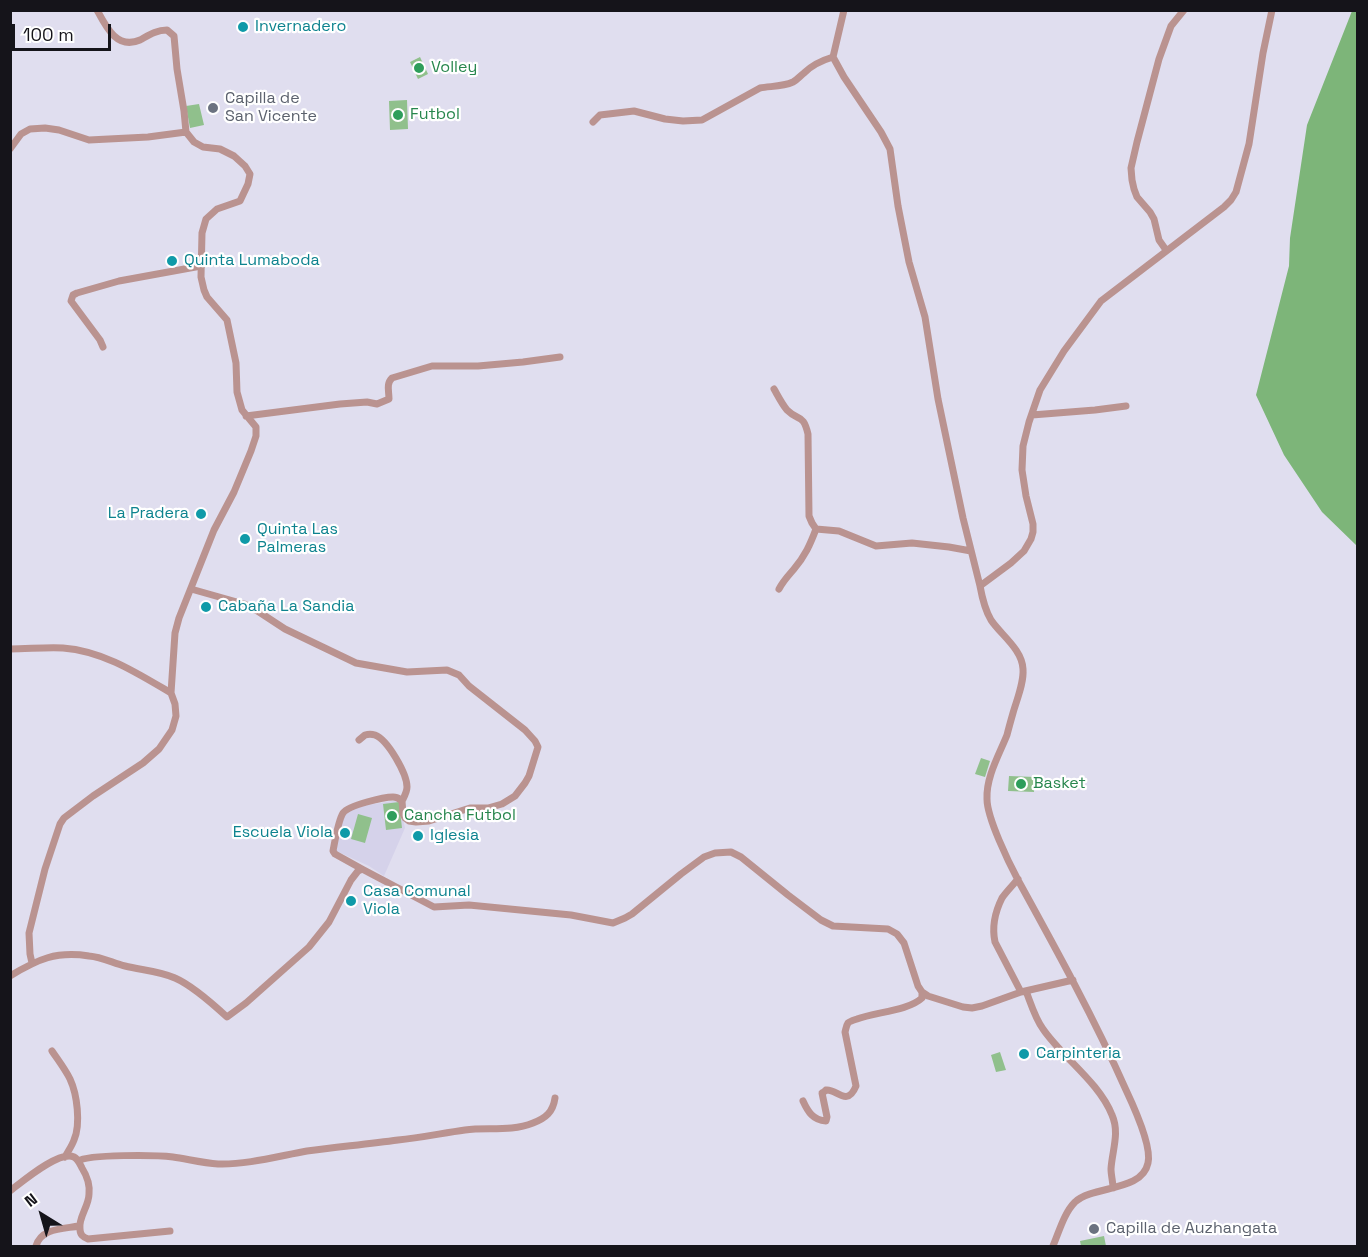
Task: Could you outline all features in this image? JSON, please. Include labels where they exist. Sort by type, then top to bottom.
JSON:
[{"type":"street","points":[[32,963],[29,933],[45,870],[60,824],[64,818],[93,796],[143,763],[159,749],[175,723],[176,710],[171,693],[175,633],[179,618],[214,530],[234,492],[256,436],[256,427],[242,410],[237,392],[236,363],[227,320],[207,297],[201,277],[202,233],[206,219],[217,209],[240,201],[248,184],[249,174],[245,166],[234,156],[220,149],[203,147],[194,142],[186,132],[174,36],[167,30],[163,30],[136,41],[116,39],[97,10]]},
{"type":"street","points":[[844,10],[833,57],[890,149],[906,251],[925,317],[938,399],[983,602],[991,619],[1018,654],[1024,671],[1007,733],[988,787],[987,800],[990,817],[1018,879],[1110,1054],[1135,1110],[1149,1157],[1146,1171],[1137,1179],[1086,1195],[1076,1202],[1068,1211],[1053,1246]]},
{"type":"street","points":[[1166,250],[1160,240],[1154,219],[1134,189],[1131,168],[1159,59],[1171,26],[1184,10]]},
{"type":"street","points":[[980,586],[1011,563],[1031,539],[1033,524],[1022,471],[1023,446],[1041,390],[1064,351],[1095,308],[1107,296],[1224,207],[1236,192],[1249,144],[1272,10]]},
{"type":"street","points":[[593,122],[600,115],[634,111],[665,119],[702,120],[760,88],[794,82],[823,60],[833,57]]},
{"type":"street","points":[[10,149],[21,134],[30,129],[59,130],[89,140],[148,137],[186,132]]},
{"type":"street","points":[[103,347],[72,301],[73,295],[119,281],[201,266]]},
{"type":"street","points":[[246,416],[340,404],[367,402],[377,404],[389,399],[388,385],[392,378],[432,366],[478,366],[560,357]]},
{"type":"street","points":[[774,389],[788,410],[806,424],[809,516],[816,529]]},
{"type":"street","points":[[1032,415],[1126,406]]},
{"type":"street","points":[[816,529],[838,531],[876,546],[912,543],[949,546],[971,551]]},
{"type":"street","points":[[779,589],[782,582],[810,548],[816,529]]},
{"type":"street","points":[[190,589],[244,604],[285,629],[356,663],[407,672],[447,670],[459,675],[525,730],[538,747],[525,783],[515,796],[502,804],[488,808],[470,808],[429,821],[416,822],[409,821],[403,814],[402,801],[407,790],[406,782],[389,747],[376,735],[365,735],[359,740]]},
{"type":"street","points":[[10,649],[63,648],[97,655],[171,693]]},
{"type":"street","points":[[402,801],[392,797],[356,805],[343,814],[333,851],[434,907],[468,905],[571,915],[613,923],[632,914],[704,857],[731,852],[741,857],[821,920],[833,926],[888,929],[897,934],[904,943],[914,980],[922,992],[928,996],[972,1008],[1073,980]]},
{"type":"street","points":[[10,976],[47,957],[91,956],[174,977],[227,1017],[241,1008],[309,947],[329,922],[351,880],[362,869]]},
{"type":"street","points":[[1018,879],[1002,898],[993,922],[994,942],[1024,992],[1041,1028],[1103,1098],[1113,1115],[1116,1131],[1111,1169],[1113,1188]]},
{"type":"street","points":[[803,1101],[814,1118],[826,1121],[822,1093],[828,1090],[848,1096],[853,1094],[856,1086],[845,1032],[847,1025],[867,1015],[917,1002],[922,998],[922,992]]},
{"type":"street","points":[[52,1051],[72,1082],[77,1106],[77,1130],[74,1141],[65,1156]]},
{"type":"street","points":[[78,1161],[101,1156],[170,1157],[226,1164],[468,1130],[514,1128],[542,1119],[554,1107],[555,1098]]},
{"type":"street","points":[[10,1191],[46,1164],[70,1156],[78,1161],[90,1191],[79,1226],[84,1238],[170,1231]]},
{"type":"street","points":[[36,1246],[45,1234],[79,1226]]},
{"type":"shaded area","points":[[399,800],[405,828],[384,876],[369,866],[334,850],[345,813],[355,807]]},
{"type":"green space","points":[[1352,11],[1358,11],[1357,546],[1322,512],[1284,455],[1256,395],[1289,266],[1290,238],[1307,125]]},
{"type":"green space","name":"Volley","points":[[420,57],[428,74],[418,79],[410,62]]},
{"type":"green space","name":"Futbol","points":[[407,100],[408,129],[390,130],[389,101]]},
{"type":"green space","points":[[199,104],[204,125],[190,128],[186,106]]},
{"type":"green space","points":[[981,758],[990,761],[985,777],[975,774]]},
{"type":"green space","name":"Basket","points":[[1009,776],[1035,777],[1034,792],[1008,791]]},
{"type":"green space","name":"Cancha Futbol","points":[[399,802],[402,828],[386,830],[383,804]]},
{"type":"green space","points":[[358,814],[372,818],[365,843],[351,839]]},
{"type":"green space","points":[[1000,1052],[1006,1070],[996,1072],[991,1055]]},
{"type":"green space","points":[[1104,1236],[1106,1246],[1081,1246],[1080,1241]]},
{"type":"place","name":"Invernadero","points":[[243,27]]},
{"type":"place","name":"Volley","points":[[419,68]]},
{"type":"place","name":"Capilla de San Vicente","points":[[213,108]]},
{"type":"place","name":"Futbol","points":[[398,115]]},
{"type":"place","name":"Quinta Lumaboda","points":[[172,261]]},
{"type":"place","name":"La Pradera","points":[[201,514]]},
{"type":"place","name":"Quinta Las Palmeras","points":[[245,539]]},
{"type":"place","name":"Cabaña La Sandia","points":[[206,607]]},
{"type":"place","name":"Basket","points":[[1021,784]]},
{"type":"place","name":"Cancha Futbol","points":[[392,816]]},
{"type":"place","name":"Escuela Viola","points":[[345,833]]},
{"type":"place","name":"Iglesia","points":[[418,836]]},
{"type":"place","name":"Casa Comunal Viola","points":[[351,901]]},
{"type":"place","name":"Carpinteria","points":[[1024,1054]]},
{"type":"place","name":"Capilla de Auzhangata","points":[[1094,1229]]}]
